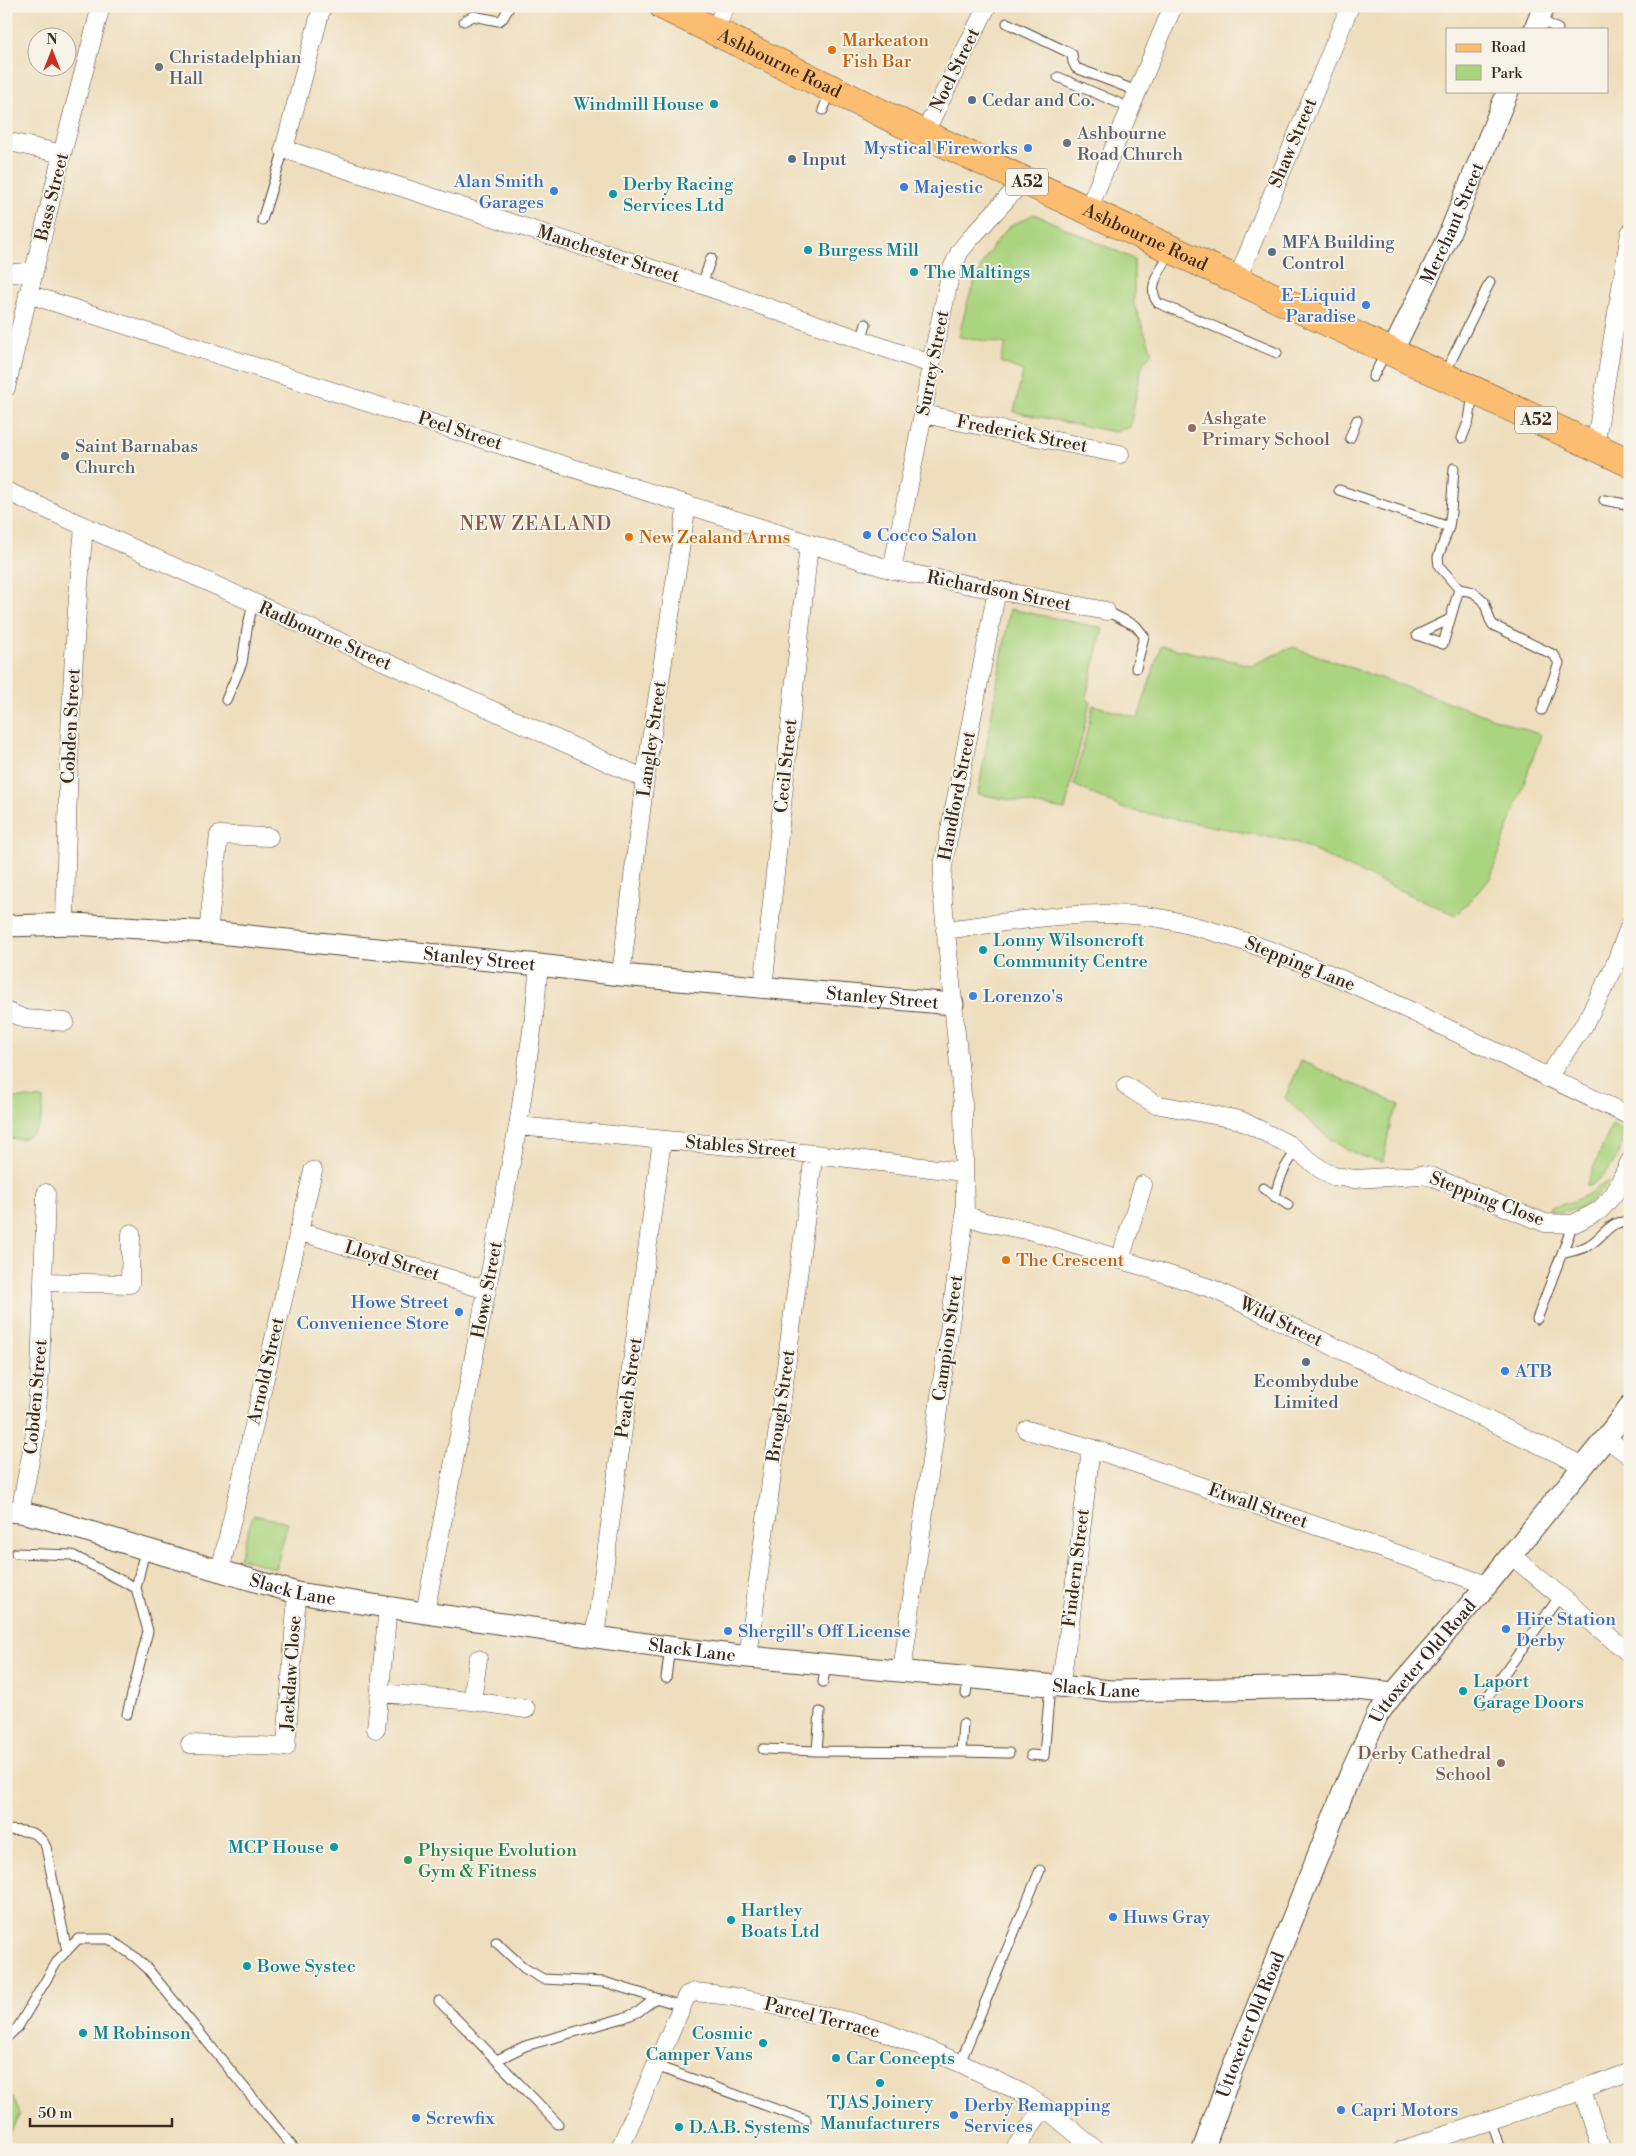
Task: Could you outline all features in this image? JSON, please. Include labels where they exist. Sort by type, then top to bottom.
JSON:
[{"type":"main road","name":"Ashbourne Road","points":[[663,6],[714,31],[828,99],[924,134],[1630,463]]},
{"type":"street","name":"Bass Street","points":[[6,388],[62,154],[101,6]]},
{"type":"street","points":[[284,149],[322,6]]},
{"type":"street","points":[[714,31],[726,6]]},
{"type":"street","name":"Noel Street","points":[[924,134],[986,6]]},
{"type":"street","points":[[1088,210],[1173,6]]},
{"type":"street","name":"Shaw Street","points":[[1237,280],[1350,6]]},
{"type":"street","name":"Merchant Street","points":[[1390,351],[1448,237],[1508,92]]},
{"type":"street","points":[[6,142],[62,154]]},
{"type":"street","name":"Manchester Street","points":[[284,149],[702,285],[861,342],[931,364]]},
{"type":"street","name":"Surrey Street","points":[[892,570],[924,414],[931,364],[955,260],[969,240],[1024,180]]},
{"type":"street","points":[[1595,447],[1630,234]]},
{"type":"street","points":[[6,274],[34,271]]},
{"type":"street","name":"Peel Street","points":[[28,294],[892,570]]},
{"type":"street","name":"Frederick Street","points":[[924,414],[1120,454]]},
{"type":"street","name":"Radbourne Street","points":[[6,492],[645,780]]},
{"type":"street","name":"Langley Street","points":[[621,976],[645,780],[687,504]]},
{"type":"street","name":"Cobden Street","points":[[65,925],[66,812],[84,528]]},
{"type":"street","name":"Cecil Street","points":[[763,989],[809,544]]},
{"type":"street","name":"Richardson Street","points":[[892,570],[1106,611]]},
{"type":"street","name":"Handford Street","points":[[953,1004],[942,891],[943,865],[997,590]]},
{"type":"street","points":[[208,932],[219,835],[269,837]]},
{"type":"street","name":"Stepping Lane","points":[[946,930],[1079,915],[1136,915],[1164,918],[1250,942],[1284,954],[1380,996],[1630,1116]]},
{"type":"street","name":"Stanley Street","points":[[6,926],[72,924],[208,932],[539,965],[621,976],[953,1004]]},
{"type":"street","points":[[1548,1078],[1584,1025],[1612,972],[1630,925]]},
{"type":"street","name":"Howe Street","points":[[425,1613],[518,1126],[534,1017],[539,965]]},
{"type":"street","name":"Campion Street","points":[[902,1671],[965,1215],[962,1105],[953,1004]]},
{"type":"street","points":[[6,1011],[25,1019],[65,1022]]},
{"type":"street","name":"Stepping Close","points":[[1126,1086],[1155,1104],[1240,1120],[1298,1150],[1322,1170],[1333,1176],[1355,1179],[1421,1175],[1433,1177],[1545,1223],[1573,1224],[1587,1219],[1600,1210],[1614,1194],[1630,1161]]},
{"type":"street","name":"Stables Street","points":[[518,1126],[814,1154],[963,1172]]},
{"type":"street","name":"Peach Street","points":[[595,1636],[662,1140]]},
{"type":"street","name":"Brough Street","points":[[748,1657],[814,1154]]},
{"type":"street","name":"Arnold Street","points":[[220,1571],[313,1171]]},
{"type":"street","points":[[1120,1260],[1143,1185]]},
{"type":"street","name":"Cobden Street","points":[[13,1512],[34,1440],[40,1372],[46,1193]]},
{"type":"street","name":"Wild Street","points":[[965,1215],[985,1222],[1032,1231],[1213,1289],[1584,1466]]},
{"type":"street","name":"Lloyd Street","points":[[298,1231],[486,1290]]},
{"type":"street","points":[[43,1282],[130,1284],[131,1233]]},
{"type":"street","name":"Uttoxeter Old Road","points":[[1203,2150],[1231,2072],[1373,1724],[1394,1693],[1487,1585],[1584,1466],[1630,1406]]},
{"type":"street","name":"Etwall Street","points":[[1027,1430],[1091,1448],[1487,1585]]},
{"type":"street","points":[[1606,1438],[1630,1456]]},
{"type":"street","name":"Findern Street","points":[[1055,1686],[1070,1623],[1091,1448]]},
{"type":"street","name":"Slack Lane","points":[[13,1512],[42,1517],[145,1550],[297,1593],[388,1608],[748,1657],[824,1673],[902,1671],[967,1686],[1055,1686],[1112,1691],[1338,1687],[1394,1693]]},
{"type":"street","points":[[1511,1555],[1630,1654]]},
{"type":"street","name":"Jackdaw Close","points":[[190,1744],[286,1747],[297,1593]]},
{"type":"street","points":[[376,1729],[388,1608]]},
{"type":"street","points":[[472,1701],[478,1658]]},
{"type":"street","points":[[381,1693],[472,1701],[526,1709]]},
{"type":"street","name":"Parcel Terrace","points":[[619,2150],[687,1995],[695,1992],[730,1996],[865,2026],[960,2063],[1014,2088],[1044,2107],[1096,2150]]},
{"type":"street","points":[[1402,2150],[1630,2072]]},
{"type":"street","points":[[1582,2090],[1602,2150]]},
{"type":"street","points":[[1014,2150],[1044,2107]]},
{"type":"lane","points":[[464,21],[473,16],[499,21],[510,6]]},
{"type":"lane","points":[[1539,18],[1556,28]]},
{"type":"lane","points":[[1007,23],[1072,54],[1076,68],[1137,91]]},
{"type":"lane","points":[[1058,77],[1130,108]]},
{"type":"lane","points":[[262,220],[284,149]]},
{"type":"lane","points":[[1172,249],[1154,285],[1154,298],[1158,302],[1277,353]]},
{"type":"lane","points":[[702,285],[710,258]]},
{"type":"lane","points":[[1443,377],[1490,282]]},
{"type":"lane","points":[[861,342],[866,324]]},
{"type":"lane","points":[[1374,377],[1390,351]]},
{"type":"lane","points":[[1462,438],[1469,420],[1474,391]]},
{"type":"lane","points":[[1350,438],[1357,420]]},
{"type":"lane","points":[[1454,468],[1449,527],[1438,556],[1439,566],[1458,589],[1473,592],[1484,601],[1493,625],[1554,656],[1559,663],[1542,710]]},
{"type":"lane","points":[[1339,490],[1449,527]]},
{"type":"lane","points":[[1604,500],[1630,505]]},
{"type":"lane","points":[[1450,619],[1458,589]]},
{"type":"lane","points":[[226,700],[242,663],[246,629],[253,604]]},
{"type":"lane","points":[[1106,611],[1136,626],[1144,636],[1136,668]]},
{"type":"lane","points":[[1275,1196],[1280,1177],[1287,1162],[1298,1150]]},
{"type":"lane","points":[[1263,1188],[1288,1205]]},
{"type":"lane","points":[[1562,1254],[1590,1245],[1612,1225],[1619,1222],[1630,1223]]},
{"type":"lane","points":[[1537,1319],[1573,1224]]},
{"type":"lane","points":[[127,1714],[148,1631],[136,1588],[145,1550]]},
{"type":"lane","points":[[16,1553],[72,1555],[136,1588]]},
{"type":"lane","points":[[1484,1703],[1560,1596]]},
{"type":"lane","points":[[666,1678],[670,1647]]},
{"type":"lane","points":[[1031,1755],[1044,1756],[1055,1686]]},
{"type":"lane","points":[[817,1750],[820,1712]]},
{"type":"lane","points":[[961,1752],[963,1724]]},
{"type":"lane","points":[[763,1749],[1009,1753]]},
{"type":"lane","points":[[6,1830],[30,1831],[42,1838],[46,1847],[67,1951]]},
{"type":"lane","points":[[960,2063],[1040,1870]]},
{"type":"lane","points":[[6,2038],[18,2027],[58,1960],[78,1939],[109,1939],[135,1957],[148,1969],[295,2150]]},
{"type":"lane","points":[[496,1942],[524,1968],[543,1979],[604,1982],[682,2006]]},
{"type":"lane","points":[[497,2060],[525,2046],[623,2018],[638,2012],[656,1998]]},
{"type":"lane","points":[[439,2001],[558,2124]]},
{"type":"lane","points":[[656,2066],[806,2120]]},
{"type":"lane","points":[[1490,2119],[1501,2150]]},
{"type":"green space","points":[[1034,214],[1134,259],[1134,304],[1152,352],[1142,365],[1130,427],[1114,432],[1014,412],[1023,371],[1000,362],[1006,344],[959,337],[970,293],[989,253],[1007,229]]},
{"type":"green space","points":[[1010,609],[1103,628],[1086,697],[1090,702],[1065,810],[978,794]]},
{"type":"green space","points":[[1161,646],[1252,665],[1293,647],[1541,735],[1490,879],[1456,915],[1298,843],[1124,809],[1074,785],[1093,705],[1138,718]]},
{"type":"green space","points":[[1301,1061],[1400,1105],[1391,1121],[1383,1162],[1367,1158],[1340,1146],[1318,1129],[1285,1098]]},
{"type":"green space","points":[[6,1097],[43,1099],[40,1123],[38,1128],[29,1136],[19,1139],[6,1138]]},
{"type":"green space","points":[[1612,1125],[1621,1130],[1621,1146],[1618,1154],[1603,1175],[1590,1186],[1586,1185]]},
{"type":"green space","points":[[1606,1182],[1609,1183],[1602,1191],[1583,1206],[1569,1211],[1550,1212],[1549,1208],[1579,1198]]},
{"type":"green space","points":[[253,1515],[288,1522],[276,1569],[239,1558]]},
{"type":"green space","points":[[13,2097],[20,2114],[6,2140],[6,2102]]},
{"type":"place","name":"Markeaton Fish Bar","points":[[832,50]]},
{"type":"place","name":"Christadelphian Hall","points":[[159,67]]},
{"type":"place","name":"Cedar and Co.","points":[[972,100]]},
{"type":"place","name":"Windmill House","points":[[714,104]]},
{"type":"place","name":"Ashbourne Road Church","points":[[1067,143]]},
{"type":"place","name":"Mystical Fireworks","points":[[1028,148]]},
{"type":"place","name":"Input","points":[[792,159]]},
{"type":"place","name":"Majestic","points":[[904,187]]},
{"type":"place","name":"Alan Smith Garages","points":[[554,191]]},
{"type":"place","name":"Derby Racing Services Ltd","points":[[613,194]]},
{"type":"place","name":"Burgess Mill","points":[[808,250]]},
{"type":"place","name":"MFA Building Control","points":[[1272,252]]},
{"type":"place","name":"The Maltings","points":[[914,272]]},
{"type":"place","name":"E-Liquid Paradise","points":[[1366,305]]},
{"type":"place","name":"Ashgate Primary School","points":[[1192,428]]},
{"type":"place","name":"Saint Barnabas Church","points":[[65,456]]},
{"type":"place","name":"Cocco Salon","points":[[867,535]]},
{"type":"place","name":"New Zealand Arms","points":[[629,537]]},
{"type":"place","name":"Lonny Wilsoncroft Community Centre","points":[[983,950]]},
{"type":"place","name":"Lorenzo's","points":[[973,996]]},
{"type":"place","name":"The Crescent","points":[[1006,1260]]},
{"type":"place","name":"Howe Street Convenience Store","points":[[459,1312]]},
{"type":"place","name":"Ecombydube Limited","points":[[1306,1362]]},
{"type":"place","name":"ATB","points":[[1505,1371]]},
{"type":"place","name":"Hire Station Derby","points":[[1506,1629]]},
{"type":"place","name":"Shergill's Off License","points":[[728,1631]]},
{"type":"place","name":"Laport Garage Doors","points":[[1463,1691]]},
{"type":"place","name":"Derby Cathedral School","points":[[1501,1763]]},
{"type":"place","name":"MCP House","points":[[334,1847]]},
{"type":"place","name":"Physique Evolution Gym & Fitness","points":[[408,1860]]},
{"type":"place","name":"Huws Gray","points":[[1113,1917]]},
{"type":"place","name":"Hartley Boats Ltd","points":[[731,1920]]},
{"type":"place","name":"Bowe Systec","points":[[247,1966]]},
{"type":"place","name":"M Robinson","points":[[83,2033]]},
{"type":"place","name":"Cosmic Camper Vans","points":[[763,2043]]},
{"type":"place","name":"Car Concepts","points":[[836,2058]]},
{"type":"place","name":"TJAS Joinery Manufacturers","points":[[880,2083]]},
{"type":"place","name":"Capri Motors","points":[[1341,2110]]},
{"type":"place","name":"Derby Remapping Services","points":[[954,2115]]},
{"type":"place","name":"Screwfix","points":[[416,2118]]},
{"type":"place","name":"D.A.B. Systems","points":[[679,2127]]},
{"type":"district","name":"NEW ZEALAND","points":[[536,524]]}]
